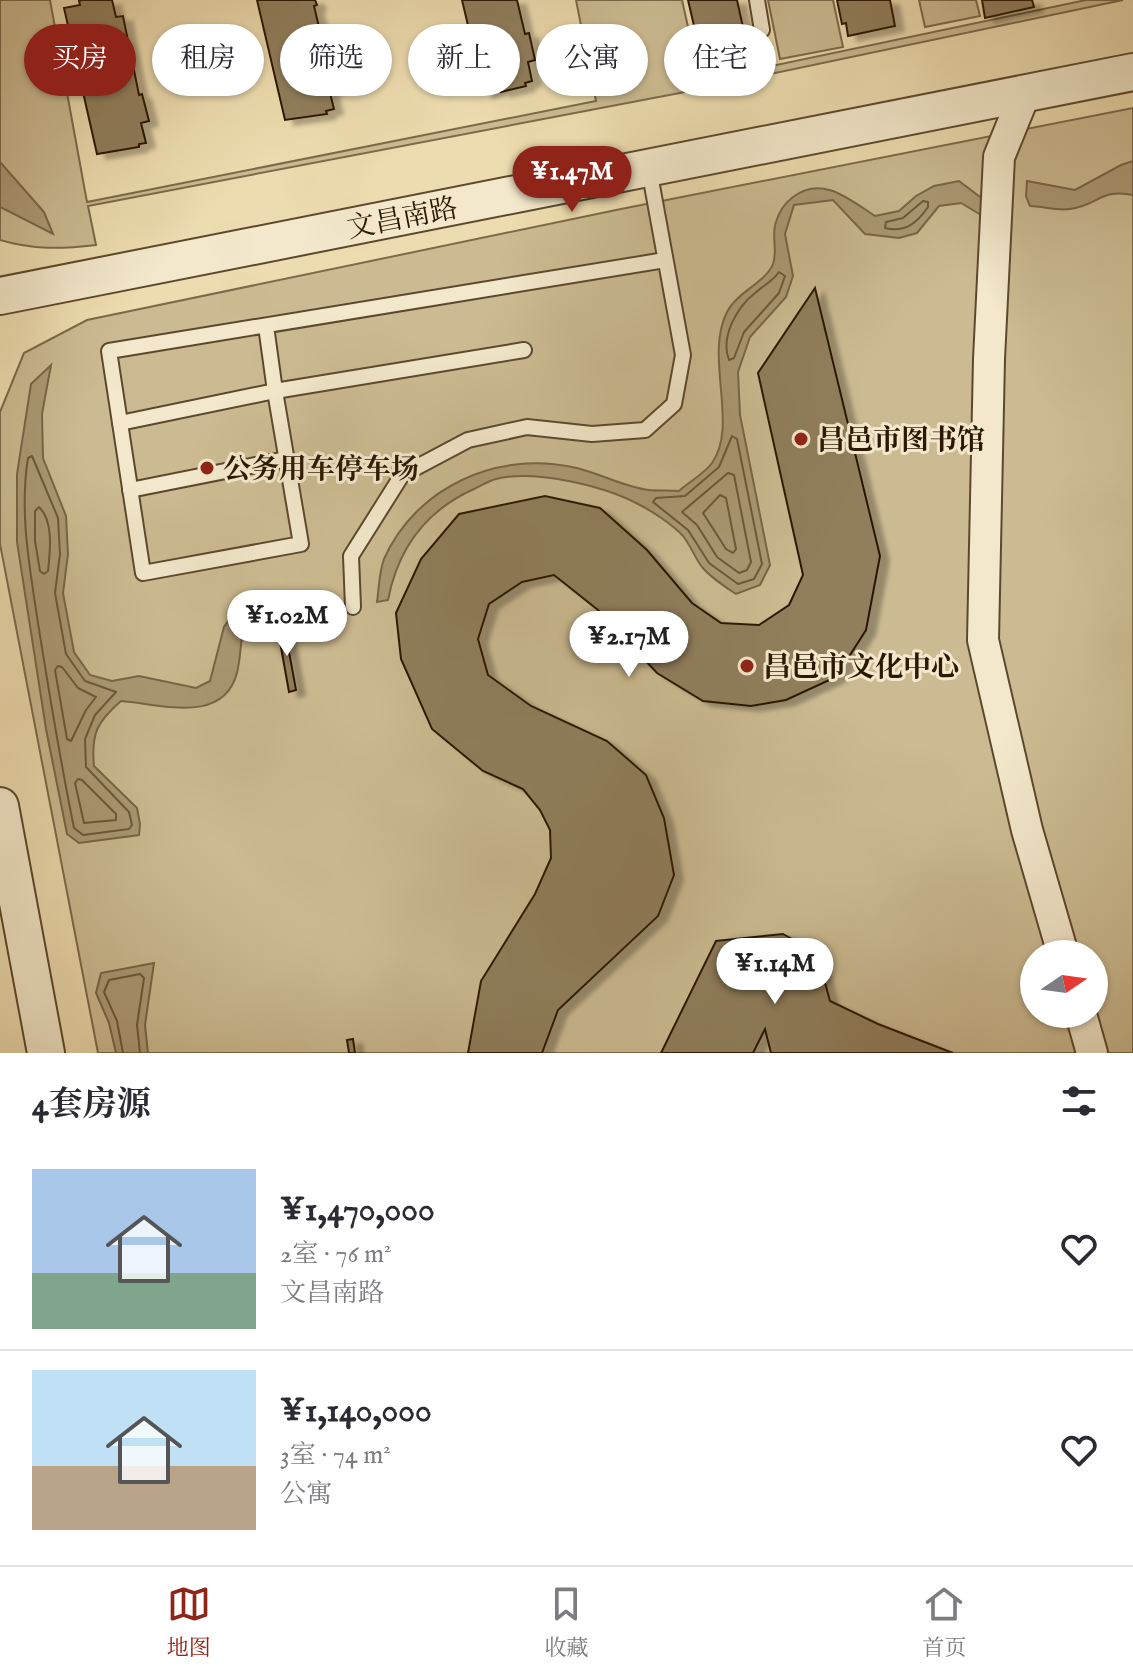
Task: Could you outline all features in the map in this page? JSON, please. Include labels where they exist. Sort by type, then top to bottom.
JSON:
[{"type":"street","name":"文昌南路","points":[[0,296],[1133,72]]},
{"type":"street","points":[[1025,93],[999,157],[989,359],[983,640],[1027,830],[1059,940]]},
{"type":"street","points":[[0,806],[7,886],[46,1053]]},
{"type":"street","points":[[1085,1028],[1092,1053]]},
{"type":"lane","points":[[757,0],[761,24]]},
{"type":"lane","points":[[353,607],[351,556],[402,475],[468,440],[527,427],[592,434],[645,430],[674,404],[683,355],[649,168]]},
{"type":"lane","points":[[266,326],[301,544],[143,573],[109,351],[665,260]]},
{"type":"lane","points":[[120,423],[275,391],[524,350]]},
{"type":"lane","points":[[130,490],[286,459]]},
{"type":"shaded area","points":[[0,0],[50,0],[54,24],[24,24],[24,96],[68,96],[87,202],[596,101],[595,96],[648,96],[648,24],[581,24],[576,0],[682,0],[687,24],[664,24],[664,96],[88,206],[96,245],[36,247],[0,240]]},
{"type":"shaded area","points":[[768,0],[833,0],[843,47],[780,59],[776,24],[773,24]]},
{"type":"shaded area","points":[[919,0],[976,0],[980,16],[925,27]]},
{"type":"shaded area","points":[[1086,0],[1123,0],[776,73],[776,65]]},
{"type":"shaded area","points":[[1133,108],[1133,1053],[98,1053],[0,544],[0,412],[24,353],[87,320],[621,209]]},
{"type":"water","points":[[1133,161],[1133,195],[1113,194],[1065,209],[1030,206],[1026,196],[1027,181],[1075,190]]},
{"type":"water","points":[[0,162],[44,212],[53,234],[0,207]]},
{"type":"water","points":[[959,181],[984,200],[981,215],[961,203],[939,206],[917,233],[899,238],[865,234],[833,200],[794,205],[785,234],[793,276],[786,297],[750,337],[738,372],[740,415],[770,565],[760,585],[736,594],[706,571],[674,527],[624,497],[568,481],[512,476],[490,481],[457,498],[428,520],[416,533],[399,564],[388,600],[377,602],[384,559],[398,534],[416,512],[462,480],[488,470],[515,464],[544,463],[582,469],[639,488],[679,491],[709,467],[719,447],[723,410],[719,370],[721,330],[732,305],[773,264],[775,227],[784,205],[804,191],[825,189],[845,197],[875,216],[899,211],[934,186]]},
{"type":"water","points":[[51,365],[42,414],[43,458],[66,516],[68,554],[63,593],[74,652],[90,675],[112,681],[139,676],[196,688],[210,681],[224,627],[234,613],[263,607],[269,618],[245,623],[237,673],[230,689],[219,700],[189,708],[121,701],[106,715],[95,736],[94,766],[137,808],[139,835],[79,843],[67,834],[46,729],[17,542],[17,474],[31,384]]},
{"type":"water","points":[[154,963],[145,1025],[148,1053],[116,1053],[109,1023],[96,993],[101,973]]},
{"type":"building","points":[[112,0],[116,17],[123,16],[125,24],[68,24],[64,8],[80,5],[79,1]]},
{"type":"building","points":[[257,0],[315,0],[318,24],[280,24],[280,96],[331,96],[334,109],[326,111],[327,114],[285,120]]},
{"type":"building","points":[[462,0],[517,0],[535,60],[528,62],[532,81],[520,87],[520,24],[468,24]]},
{"type":"building","points":[[688,0],[737,0],[742,24],[694,24]]},
{"type":"building","points":[[837,0],[890,0],[895,26],[848,36]]},
{"type":"building","points":[[982,0],[1032,0],[1034,7],[985,18]]},
{"type":"building","points":[[136,80],[149,121],[141,123],[146,143],[97,154],[84,96],[136,96]]},
{"type":"building","name":"昌邑市文化中心","points":[[815,288],[880,556],[866,630],[836,677],[786,700],[751,706],[703,701],[657,673],[598,610],[554,575],[522,582],[489,604],[478,639],[488,675],[531,706],[607,741],[646,775],[664,818],[674,875],[658,916],[558,1010],[542,1053],[468,1053],[481,981],[535,894],[551,858],[550,830],[540,810],[523,789],[483,771],[432,729],[401,659],[396,613],[421,559],[459,514],[545,496],[600,508],[647,550],[692,603],[721,623],[759,625],[789,605],[803,575],[758,373]]},
{"type":"building","points":[[284,624],[296,690],[289,692],[277,625]]},
{"type":"building","points":[[783,934],[817,953],[830,1001],[878,1024],[953,1053],[771,1053],[765,1029],[753,1053],[661,1053],[716,941]]},
{"type":"building","points":[[353,1039],[355,1053],[349,1053],[347,1040]]},
{"type":"place","name":"昌邑市图书馆","points":[[801,439]]},
{"type":"place","name":"公务用车停车场","points":[[207,468]]},
{"type":"place","name":"昌邑市文化中心","points":[[747,666]]}]
